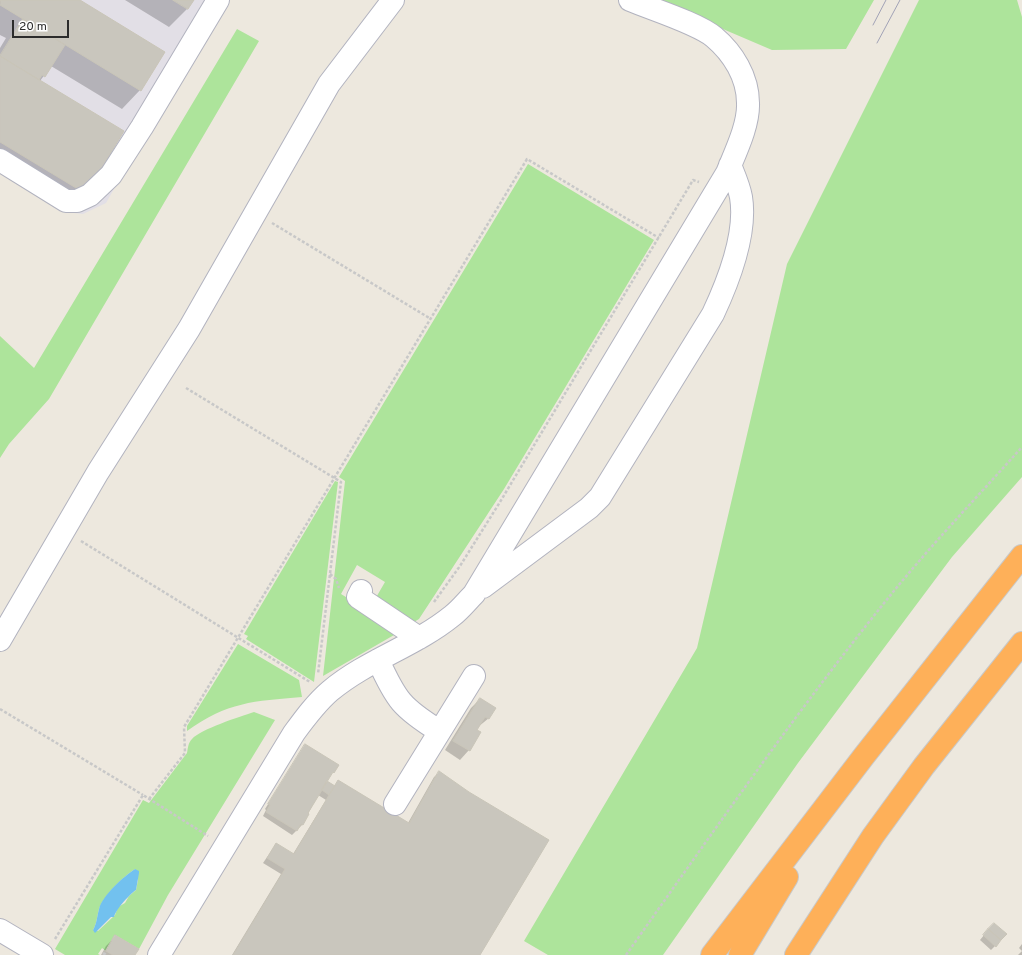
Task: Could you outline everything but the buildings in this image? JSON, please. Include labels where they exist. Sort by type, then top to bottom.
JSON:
[{"type":"highway","points":[[712,955],[864,756],[1022,556]]},
{"type":"highway","points":[[796,955],[873,836],[924,766],[1022,642]]},
{"type":"highway","points":[[740,955],[795,864],[864,756]]},
{"type":"lane","points":[[0,160],[66,201],[77,201],[90,195],[111,175],[218,0]]},
{"type":"lane","points":[[0,640],[114,446],[189,329],[329,84],[393,0]]},
{"type":"lane","points":[[474,594],[727,173],[743,133],[748,104],[744,78],[732,56],[713,36],[689,24],[630,0]]},
{"type":"lane","points":[[163,951],[225,847],[309,712],[330,691],[378,660],[419,638],[453,616],[474,594],[589,508],[600,497],[713,314],[721,296],[739,235],[742,212],[741,196],[730,165]]},
{"type":"lane","points":[[361,591],[358,597],[419,638]]},
{"type":"lane","points":[[378,660],[399,701],[410,712],[439,731]]},
{"type":"lane","points":[[395,804],[474,676]]},
{"type":"lane","points":[[0,930],[48,948]]},
{"type":"path","points":[[149,799],[185,753],[184,727],[527,159],[659,238]]},
{"type":"path","points":[[430,609],[460,566],[500,502],[693,180],[706,183]]},
{"type":"path","points":[[255,212],[431,319]]},
{"type":"path","points":[[186,388],[341,482],[318,679]]},
{"type":"path","points":[[626,955],[732,804],[811,697],[894,591],[1022,447]]},
{"type":"path","points":[[64,531],[317,686]]},
{"type":"path","points":[[0,709],[225,847]]},
{"type":"path","points":[[48,948],[143,796]]},
{"type":"shaded area","points":[[0,0],[221,0],[106,203],[83,214],[65,212],[0,173]]},
{"type":"green space","points":[[655,0],[874,0],[846,49],[772,50]]},
{"type":"green space","points":[[919,0],[1017,0],[1022,17],[1022,477],[952,557],[798,763],[663,955],[548,955],[524,941],[697,648],[787,264]]},
{"type":"green space","points":[[237,29],[259,41],[49,399],[9,444],[0,458],[0,336],[34,368]]},
{"type":"green space","points":[[528,164],[654,240],[504,489],[419,619],[409,625],[374,601],[385,582],[357,565],[341,594],[401,631],[323,676],[345,481],[339,477]]},
{"type":"green space","points":[[335,481],[338,482],[314,682],[246,639],[248,636],[244,634]]},
{"type":"green space","points":[[238,644],[299,680],[302,697],[255,702],[228,709],[201,721],[187,731],[187,726]]},
{"type":"green space","points":[[254,712],[275,720],[168,895],[139,949],[115,935],[106,951],[102,948],[98,954],[100,955],[65,955],[55,949],[143,800],[149,803],[187,753],[188,746],[191,741],[203,731]],"holes":[[[135,869],[138,880],[136,890],[129,896],[125,903],[118,907],[115,915],[98,931],[93,930],[101,904],[114,887]]]},
{"type":"water","points":[[135,869],[139,871],[136,890],[117,910],[114,917],[111,917],[95,933],[93,930],[104,898],[125,876]]},
{"type":"tram line","points":[[873,25],[886,0]]},
{"type":"tram line","points":[[877,43],[900,0]]}]
